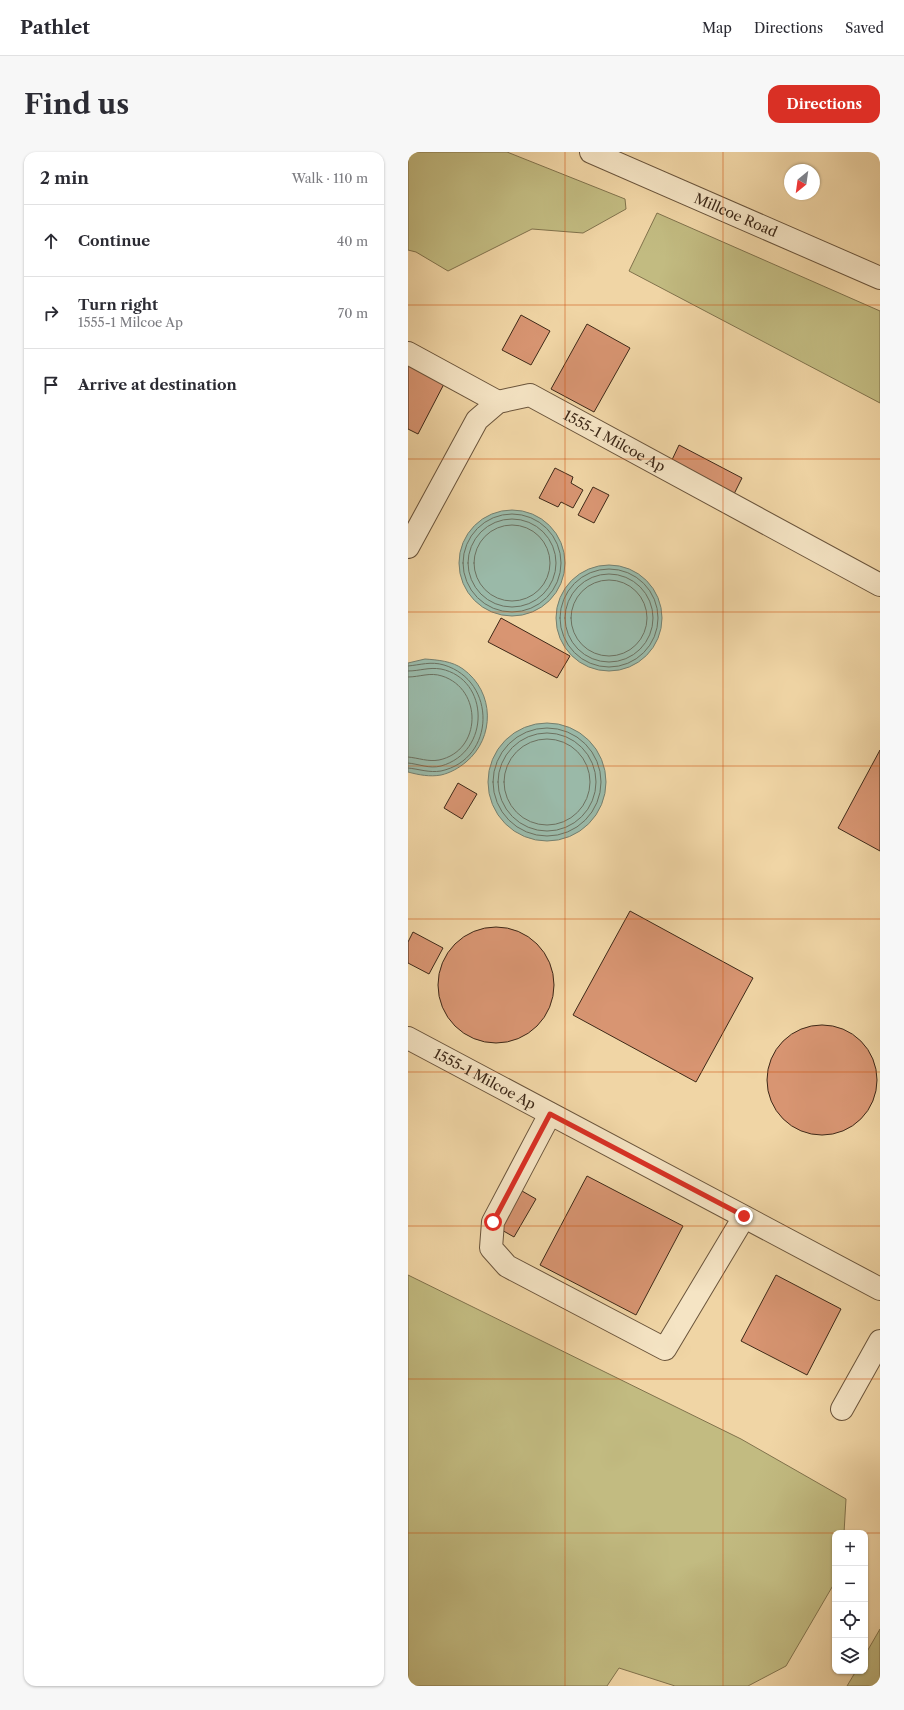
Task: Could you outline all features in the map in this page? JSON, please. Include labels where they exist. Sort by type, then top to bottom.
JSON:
[{"type":"street","name":"Millcoe Road","points":[[591,152],[880,278]]},
{"type":"street","points":[[408,353],[498,402]]},
{"type":"street","name":"1555-1 Milcoe Ap","points":[[408,547],[414,521],[477,420],[498,402],[530,395],[880,585]]},
{"type":"street","name":"1555-1 Milcoe Ap","points":[[408,1038],[880,1289]]},
{"type":"street","points":[[550,1114],[493,1222],[491,1248],[507,1266],[666,1349],[744,1216]]},
{"type":"street","points":[[842,1409],[880,1341]]},
{"type":"shaded area","points":[[408,152],[507,152],[625,199],[626,209],[583,233],[532,229],[448,271],[416,252],[408,250]]},
{"type":"shaded area","points":[[657,213],[880,311],[880,403],[629,271]]},
{"type":"shaded area","points":[[408,1275],[741,1439],[846,1499],[844,1530],[832,1530],[832,1587],[786,1666],[748,1686],[675,1686],[619,1668],[607,1686],[408,1686]]},
{"type":"shaded area","points":[[880,1629],[880,1686],[847,1686],[854,1674],[868,1674],[868,1650]]},
{"type":"water","points":[[512,510],[532,514],[549,526],[561,543],[565,563],[561,583],[549,600],[532,612],[512,616],[492,612],[475,600],[463,583],[459,563],[463,543],[475,526],[492,514]]},
{"type":"water","points":[[609,565],[629,569],[646,581],[658,598],[662,618],[658,638],[646,655],[629,667],[609,671],[589,667],[572,655],[560,638],[556,618],[560,598],[572,581],[589,569]]},
{"type":"water","points":[[425,659],[440,660],[459,666],[474,679],[486,702],[486,728],[482,741],[476,752],[466,762],[457,768],[448,773],[437,776],[408,772],[408,663]]},
{"type":"water","points":[[547,723],[569,728],[580,733],[596,749],[601,760],[606,782],[601,804],[596,815],[580,831],[569,836],[547,841],[525,836],[514,831],[498,815],[493,804],[488,782],[493,760],[498,749],[514,733],[525,728]]},
{"type":"building","points":[[521,315],[550,331],[531,365],[502,350]]},
{"type":"building","points":[[587,324],[630,348],[594,412],[551,389]]},
{"type":"building","points":[[408,363],[445,382],[418,434],[408,429]]},
{"type":"building","points":[[679,445],[742,478],[734,494],[671,462]]},
{"type":"building","points":[[555,468],[573,477],[571,483],[583,490],[573,508],[561,502],[558,507],[539,498]]},
{"type":"building","points":[[593,487],[609,495],[594,523],[578,515]]},
{"type":"building","points":[[501,618],[570,656],[557,678],[488,642]]},
{"type":"building","points":[[880,750],[880,851],[838,828]]},
{"type":"building","points":[[458,783],[477,794],[462,819],[444,808]]},
{"type":"building","points":[[630,911],[753,978],[696,1082],[573,1015]]},
{"type":"building","points":[[496,927],[518,931],[528,936],[537,944],[545,953],[550,963],[554,985],[550,1007],[545,1017],[537,1026],[528,1034],[518,1039],[496,1043],[474,1039],[464,1034],[455,1026],[447,1017],[442,1007],[438,985],[442,963],[447,953],[455,944],[464,936],[474,931]]},
{"type":"building","points":[[413,932],[443,948],[429,974],[408,963],[408,942]]},
{"type":"building","points":[[822,1025],[843,1029],[853,1034],[861,1041],[868,1049],[873,1059],[877,1080],[873,1101],[868,1111],[861,1119],[853,1126],[843,1131],[822,1135],[801,1131],[791,1126],[783,1119],[776,1111],[771,1101],[767,1080],[771,1059],[776,1049],[783,1041],[791,1034],[801,1029]]},
{"type":"building","points":[[587,1176],[683,1226],[636,1315],[540,1265]]},
{"type":"building","points":[[522,1191],[536,1199],[514,1237],[500,1229]]},
{"type":"building","points":[[776,1275],[841,1309],[807,1375],[741,1341]]},
{"type":"route","points":[[493,1222],[550,1114],[744,1216]]}]
